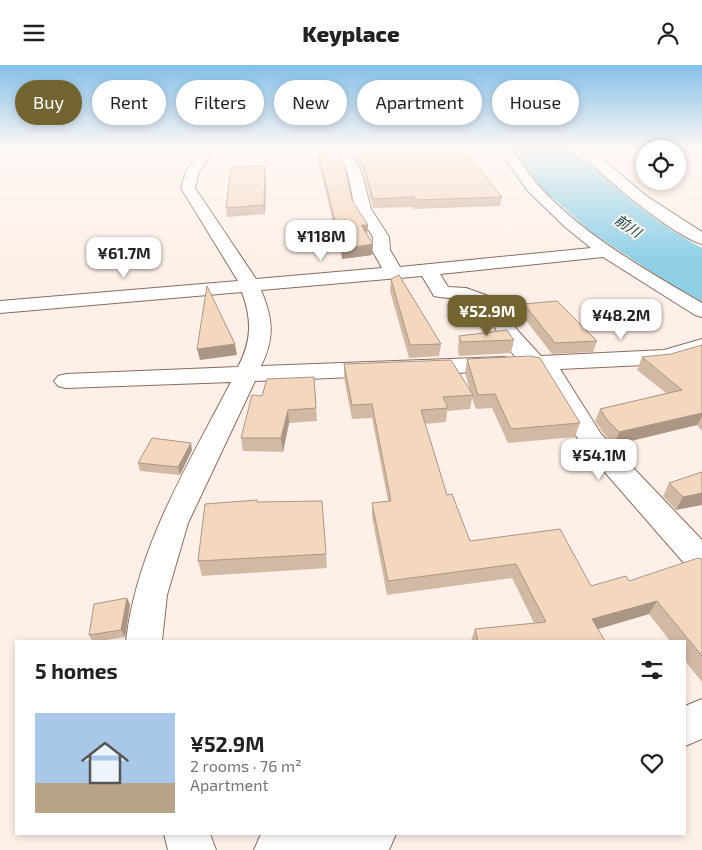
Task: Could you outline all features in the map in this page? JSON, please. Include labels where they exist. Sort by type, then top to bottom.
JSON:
[{"type":"street","points":[[144,640],[150,595],[174,523],[259,348],[262,331],[259,311],[251,285],[188,186]]},
{"type":"street","points":[[358,186],[363,209],[381,237],[381,250],[394,273]]},
{"type":"street","points":[[531,186],[608,251],[702,311]]},
{"type":"street","points":[[624,186],[648,205],[702,239]]},
{"type":"street","points":[[0,307],[394,273],[608,251]]},
{"type":"street","points":[[426,269],[435,279],[441,292],[466,294],[484,301],[539,362],[591,440],[702,561]]},
{"type":"street","points":[[66,381],[246,372],[664,357],[702,347]]},
{"type":"street","points":[[686,726],[702,719]]},
{"type":"street","points":[[187,835],[192,850]]},
{"type":"street","points":[[278,850],[367,835]]},
{"type":"water","name":"前川","points":[[540,186],[613,186],[667,227],[702,248],[702,302],[667,286],[670,284],[591,232],[553,198],[549,198]]},
{"type":"building","points":[[229,186],[264,186],[264,205],[226,208]]},
{"type":"building","points":[[326,186],[349,186],[352,200],[368,225],[361,225],[373,244],[342,249]]},
{"type":"building","points":[[369,186],[493,186],[502,197],[415,200],[414,197],[373,199]]},
{"type":"building","points":[[399,275],[441,344],[410,345],[391,279]]},
{"type":"building","points":[[207,286],[235,344],[197,349]]},
{"type":"building","points":[[557,301],[597,341],[555,343],[524,304]]},
{"type":"building","points":[[507,330],[514,340],[461,342],[459,336]]},
{"type":"building","points":[[702,345],[702,413],[619,432],[608,421],[600,409],[682,390],[642,357],[671,354]]},
{"type":"building","points":[[530,356],[540,358],[580,423],[511,429],[495,394],[478,395],[467,359]]},
{"type":"building","points":[[451,360],[473,395],[443,397],[448,408],[421,410],[447,495],[452,494],[470,541],[560,529],[591,586],[626,576],[629,581],[698,558],[702,559],[702,656],[657,601],[592,619],[604,640],[478,640],[475,629],[546,622],[516,564],[388,581],[372,503],[391,501],[372,404],[352,405],[344,364]]},
{"type":"building","points":[[314,377],[316,408],[288,410],[281,438],[241,438],[252,395],[262,396],[267,379]]},
{"type":"building","points":[[152,438],[191,443],[178,467],[138,463]]},
{"type":"building","points":[[702,472],[702,493],[683,497],[669,483]]},
{"type":"building","points":[[257,500],[257,502],[322,501],[326,554],[198,561],[205,504]]},
{"type":"building","points":[[127,598],[121,630],[89,635],[94,604]]}]
